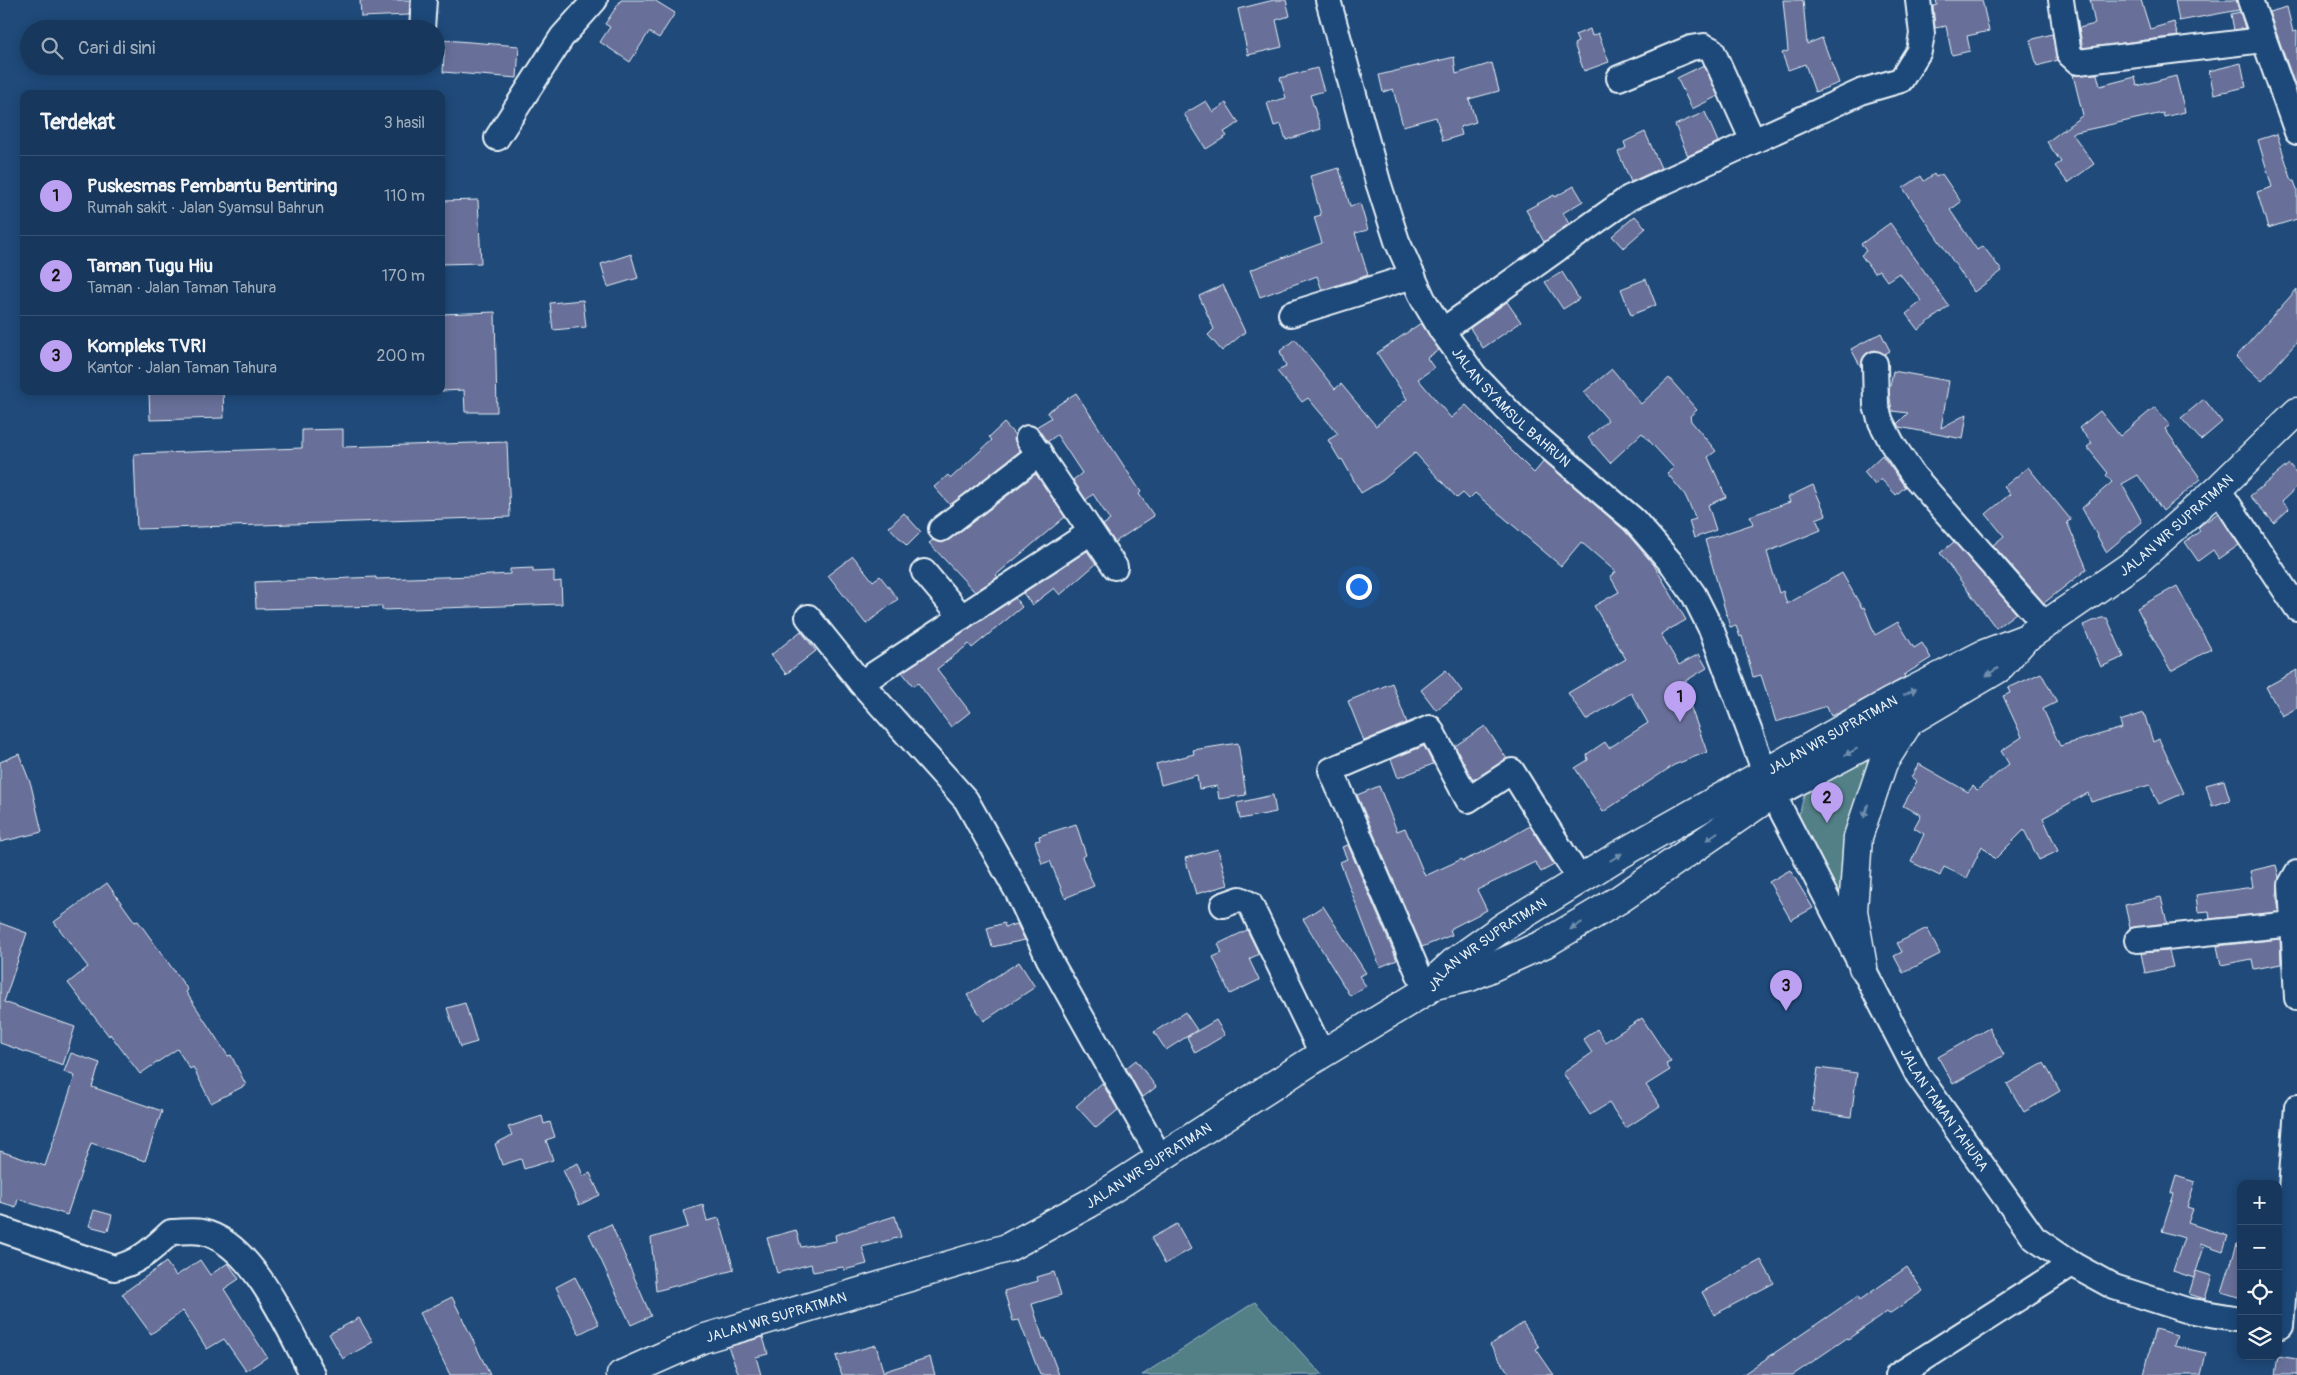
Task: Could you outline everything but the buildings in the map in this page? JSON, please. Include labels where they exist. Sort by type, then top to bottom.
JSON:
[{"type":"highway","name":"JALAN WR SUPRATMAN","points":[[621,1375],[702,1339],[1008,1248],[1082,1208],[1322,1054],[1430,988],[1442,972],[1505,926],[1621,854],[1768,784],[1890,702],[1984,654],[2036,631],[2136,562],[2218,489],[2297,412]]},
{"type":"highway","points":[[1430,988],[1470,977],[1546,943],[1620,899],[1768,784],[1910,720],[1998,669],[2036,631]]},
{"type":"highway","points":[[1863,967],[1853,911],[1858,837],[1883,763],[1910,720]]},
{"type":"street","points":[[423,20],[424,0]]},
{"type":"street","points":[[496,138],[562,37],[595,0]]},
{"type":"street","name":"JALAN SYAMSUL BAHRUN","points":[[1328,0],[1378,182],[1397,241],[1442,331],[1475,376],[1516,419],[1634,520],[1673,565],[1694,595],[1712,631],[1768,784]]},
{"type":"street","points":[[1442,331],[1629,198],[1864,92],[1900,80],[1919,51],[1922,34],[1918,0]]},
{"type":"street","points":[[2061,0],[2069,54],[2078,62],[2263,40]]},
{"type":"street","points":[[2250,0],[2297,132]]},
{"type":"street","points":[[1620,78],[1691,48],[1704,46],[1712,50],[1753,141]]},
{"type":"street","points":[[1291,314],[1413,276]]},
{"type":"street","points":[[1874,364],[1876,406],[1881,422],[1893,446],[1914,476],[2036,631]]},
{"type":"street","points":[[940,529],[1034,445],[1090,532],[1116,567]]},
{"type":"street","points":[[2218,489],[2297,608]]},
{"type":"street","points":[[862,683],[1090,532]]},
{"type":"street","points":[[924,572],[962,617]]},
{"type":"street","points":[[808,617],[862,683],[966,800],[1018,893],[1049,959],[1161,1159]]},
{"type":"street","points":[[1430,988],[1332,770],[1430,728],[1468,800],[1512,771],[1580,880]]},
{"type":"street","name":"JALAN TAMAN TAHURA","points":[[1768,784],[1918,1075],[2034,1238],[2072,1264],[2114,1287],[2186,1310],[2237,1318]]},
{"type":"street","points":[[2297,873],[2291,884],[2297,998]]},
{"type":"street","points":[[1223,905],[1240,899],[1250,904],[1322,1054]]},
{"type":"street","points":[[2137,940],[2292,924]]},
{"type":"street","points":[[2285,1327],[2297,1107]]},
{"type":"street","points":[[0,1229],[114,1268],[128,1265],[142,1258],[172,1232],[202,1231],[222,1239],[240,1252],[257,1273],[313,1375]]},
{"type":"street","points":[[1898,1375],[2072,1264]]},
{"type":"green space","points":[[1873,750],[1838,899],[1798,818],[1804,796],[1812,785]]},
{"type":"green space","points":[[1255,1302],[1322,1375],[1142,1375]]},
{"type":"place","name":"Puskesmas Pembantu Bentiring","points":[[1680,722]]},
{"type":"place","name":"Taman Tugu Hiu","points":[[1827,823]]},
{"type":"place","name":"Kompleks TVRI","points":[[1786,1011]]}]
